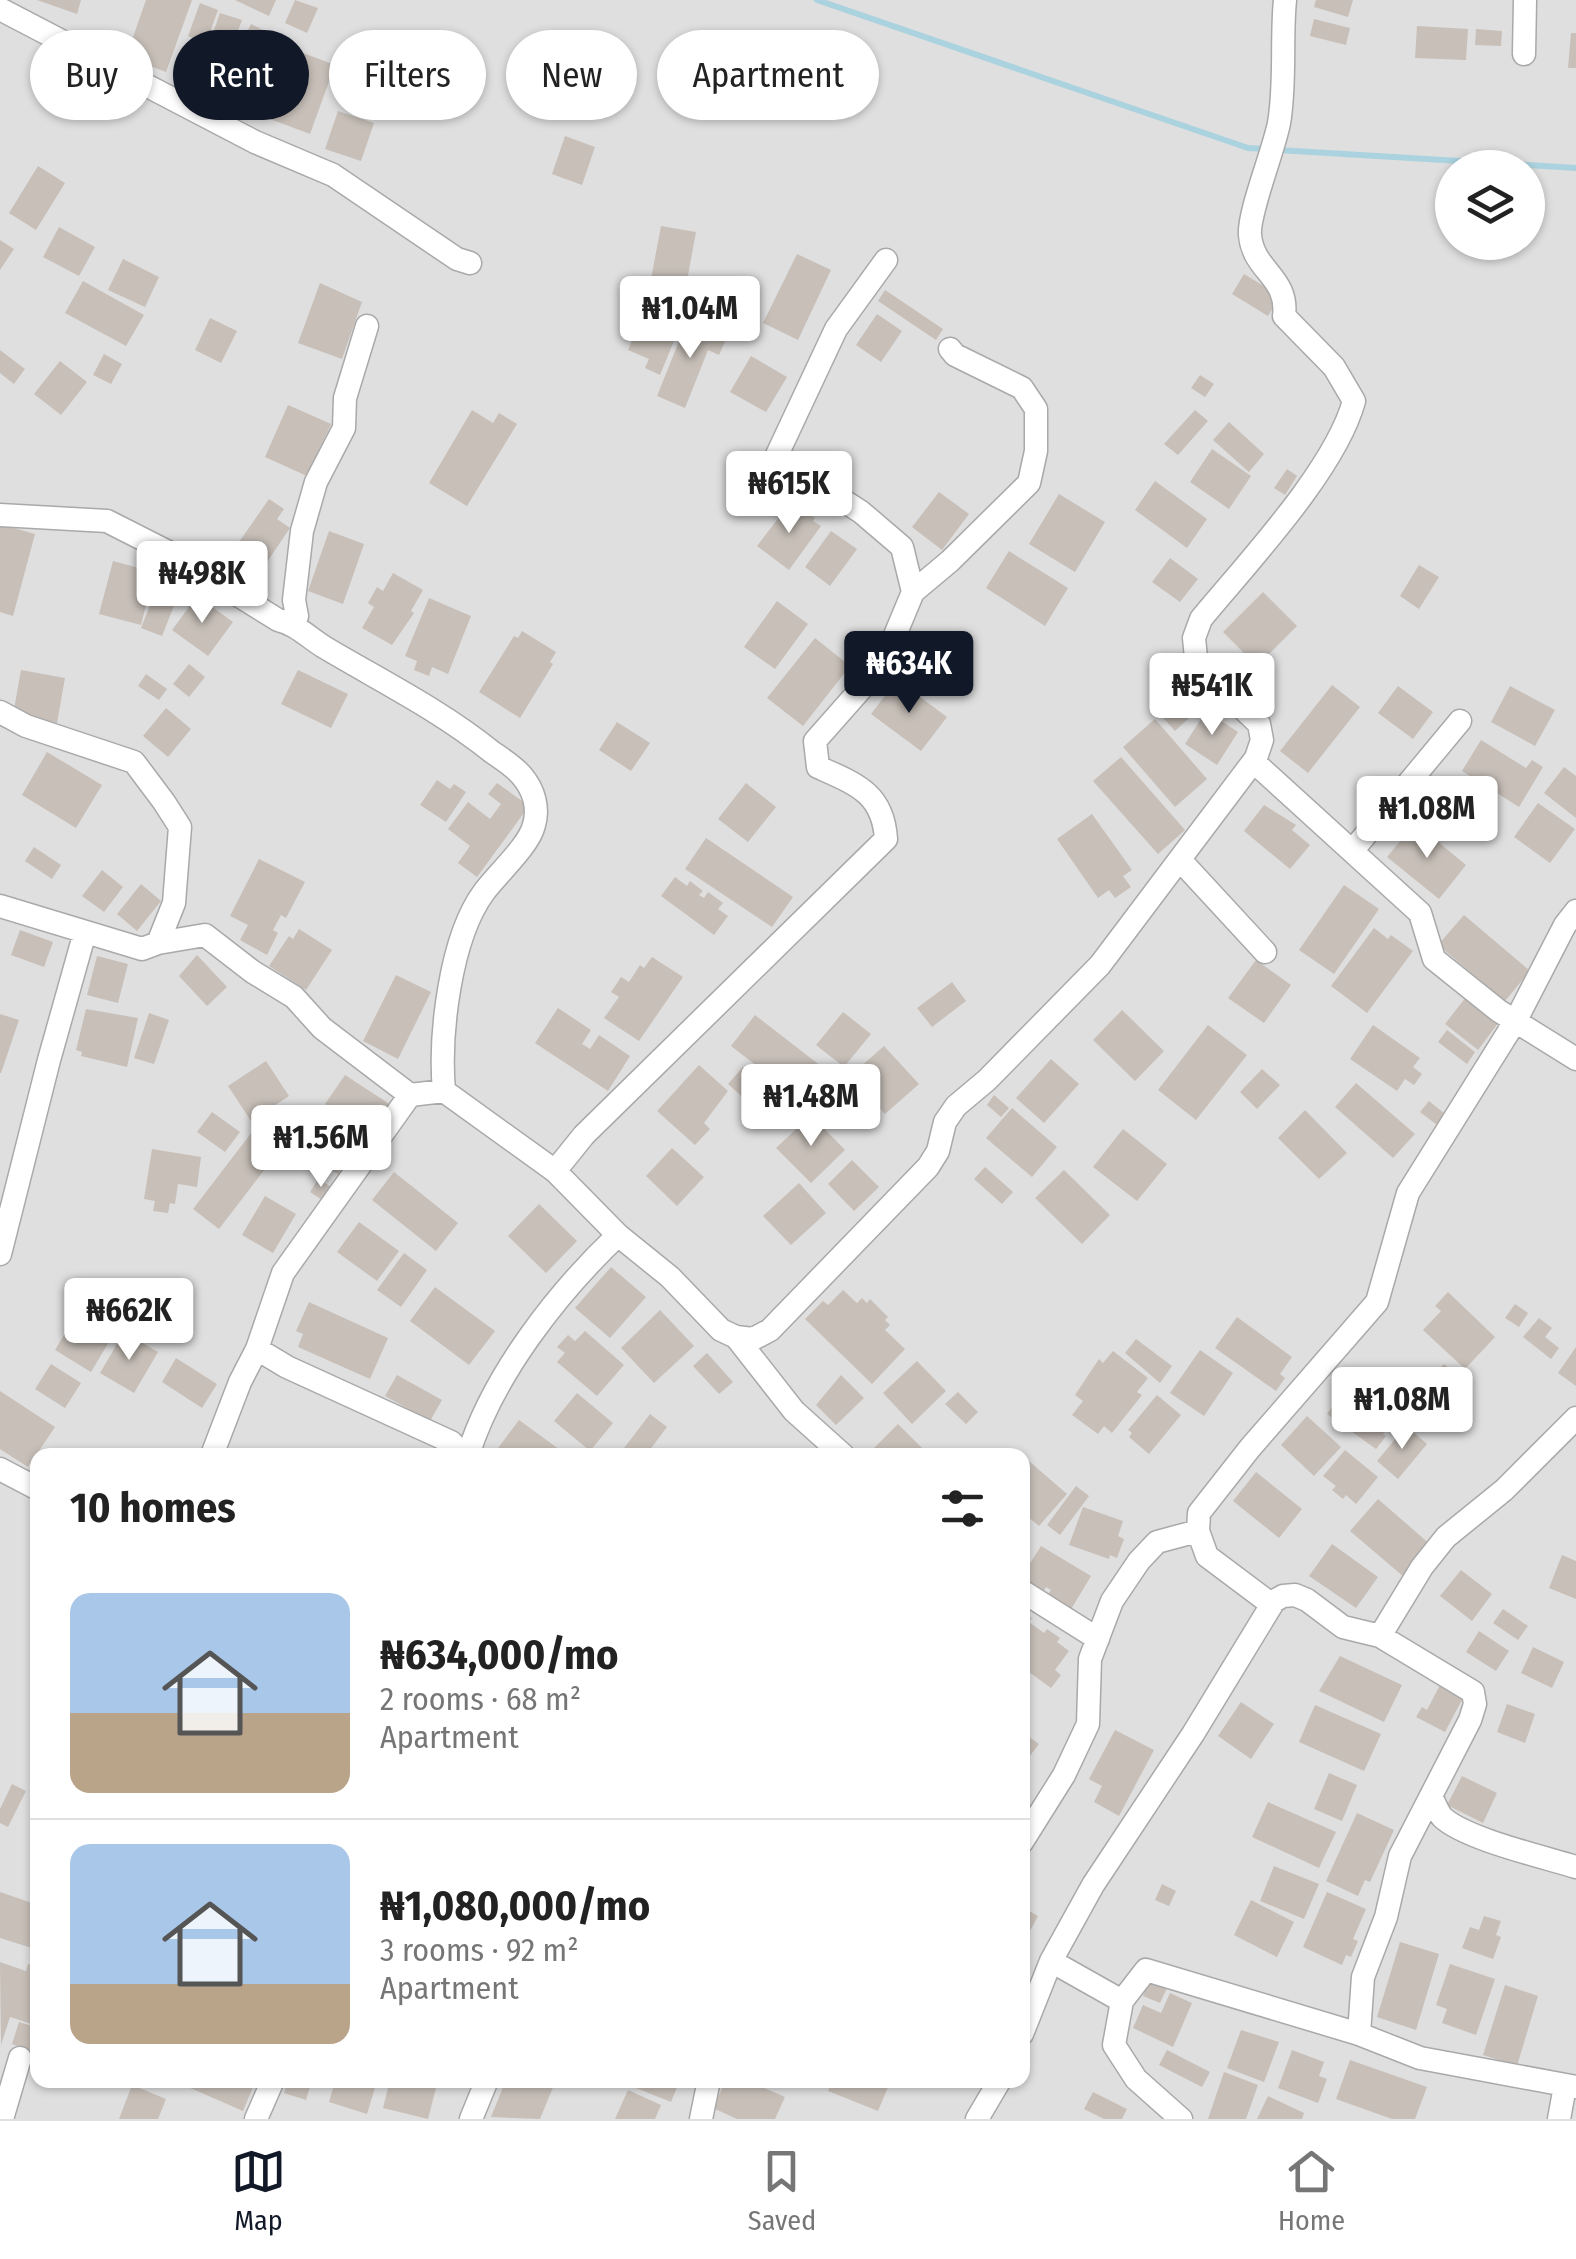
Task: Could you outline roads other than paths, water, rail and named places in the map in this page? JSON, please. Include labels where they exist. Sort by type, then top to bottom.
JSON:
[{"type":"street","points":[[0,906],[142,949],[158,942],[205,936],[294,997],[322,1028],[410,1095],[444,1092],[555,1170],[618,1235],[670,1277],[721,1330],[736,1337],[753,1338],[770,1330],[928,1167],[956,1106],[1076,993],[1254,762],[1262,740],[1258,724],[1200,667],[1194,638],[1201,619],[1310,484],[1348,425],[1354,400],[1334,367],[1284,316],[1286,300],[1277,280],[1256,259],[1250,231],[1279,121],[1286,0]]},
{"type":"street","points":[[1524,0],[1524,54]]},
{"type":"street","points":[[0,10],[255,142],[333,175],[457,259],[470,262]]},
{"type":"street","points":[[886,260],[836,329],[776,457],[860,512],[902,547],[913,592]]},
{"type":"street","points":[[290,623],[296,616],[294,600],[302,532],[316,482],[344,428],[345,398],[367,326]]},
{"type":"street","points":[[555,1170],[584,1135],[886,839],[884,816],[860,786],[818,767],[815,740],[884,664],[913,592],[950,562],[1029,483],[1036,451],[1036,410],[1022,388],[955,355],[950,348]]},
{"type":"street","points":[[0,515],[107,522],[172,554],[466,731],[522,776],[538,804],[534,829],[481,895],[470,916],[450,981],[441,1057],[444,1092]]},
{"type":"street","points":[[0,712],[26,726],[134,762],[164,802],[180,827],[174,903],[158,942]]},
{"type":"street","points":[[1354,850],[1460,721]]},
{"type":"street","points":[[1254,762],[1420,913],[1434,959],[1499,1011],[1576,1059]]},
{"type":"street","points":[[1181,861],[1265,952]]},
{"type":"street","points":[[1272,1604],[1208,1556],[1198,1530],[1200,1513],[1377,1302],[1408,1193],[1516,1020],[1565,924],[1576,911]]},
{"type":"street","points":[[0,1254],[86,932]]},
{"type":"street","points":[[215,1448],[240,1382],[258,1348],[283,1273],[410,1095]]},
{"type":"street","points":[[469,1448],[506,1368],[598,1254],[618,1235]]},
{"type":"street","points":[[736,1337],[794,1411],[835,1448]]},
{"type":"street","points":[[258,1348],[287,1367],[458,1448]]},
{"type":"street","points":[[1380,1636],[1422,1567],[1446,1537],[1504,1490],[1576,1418]]},
{"type":"street","points":[[0,1470],[30,1484]]},
{"type":"street","points":[[1030,1829],[1064,1775],[1088,1724],[1090,1660],[1112,1602],[1139,1560],[1157,1542],[1198,1530]]},
{"type":"street","points":[[1030,2015],[1052,1962],[1093,1885],[1193,1734],[1272,1604],[1282,1596],[1295,1595],[1343,1627],[1380,1636],[1474,1692],[1470,1720],[1436,1806],[1416,1826],[1400,1856],[1386,1918],[1364,1977],[1359,2034]]},
{"type":"street","points":[[1030,1596],[1098,1638]]},
{"type":"street","points":[[1436,1806],[1528,1855],[1576,1867]]},
{"type":"street","points":[[1052,1962],[1122,2002]]},
{"type":"street","points":[[1181,2119],[1136,2078],[1114,2045],[1122,2002],[1146,1970],[1359,2034],[1420,2058],[1570,2087],[1559,2119]]},
{"type":"street","points":[[2,2119],[20,2058]]},
{"type":"street","points":[[256,2119],[269,2088]]},
{"type":"street","points":[[471,2119],[484,2088]]},
{"type":"street","points":[[701,2119],[707,2088]]},
{"type":"street","points":[[976,2119],[995,2088]]},
{"type":"waterway","points":[[817,0],[1248,148],[1266,149]]},
{"type":"waterway","points":[[1278,150],[1576,168]]}]
